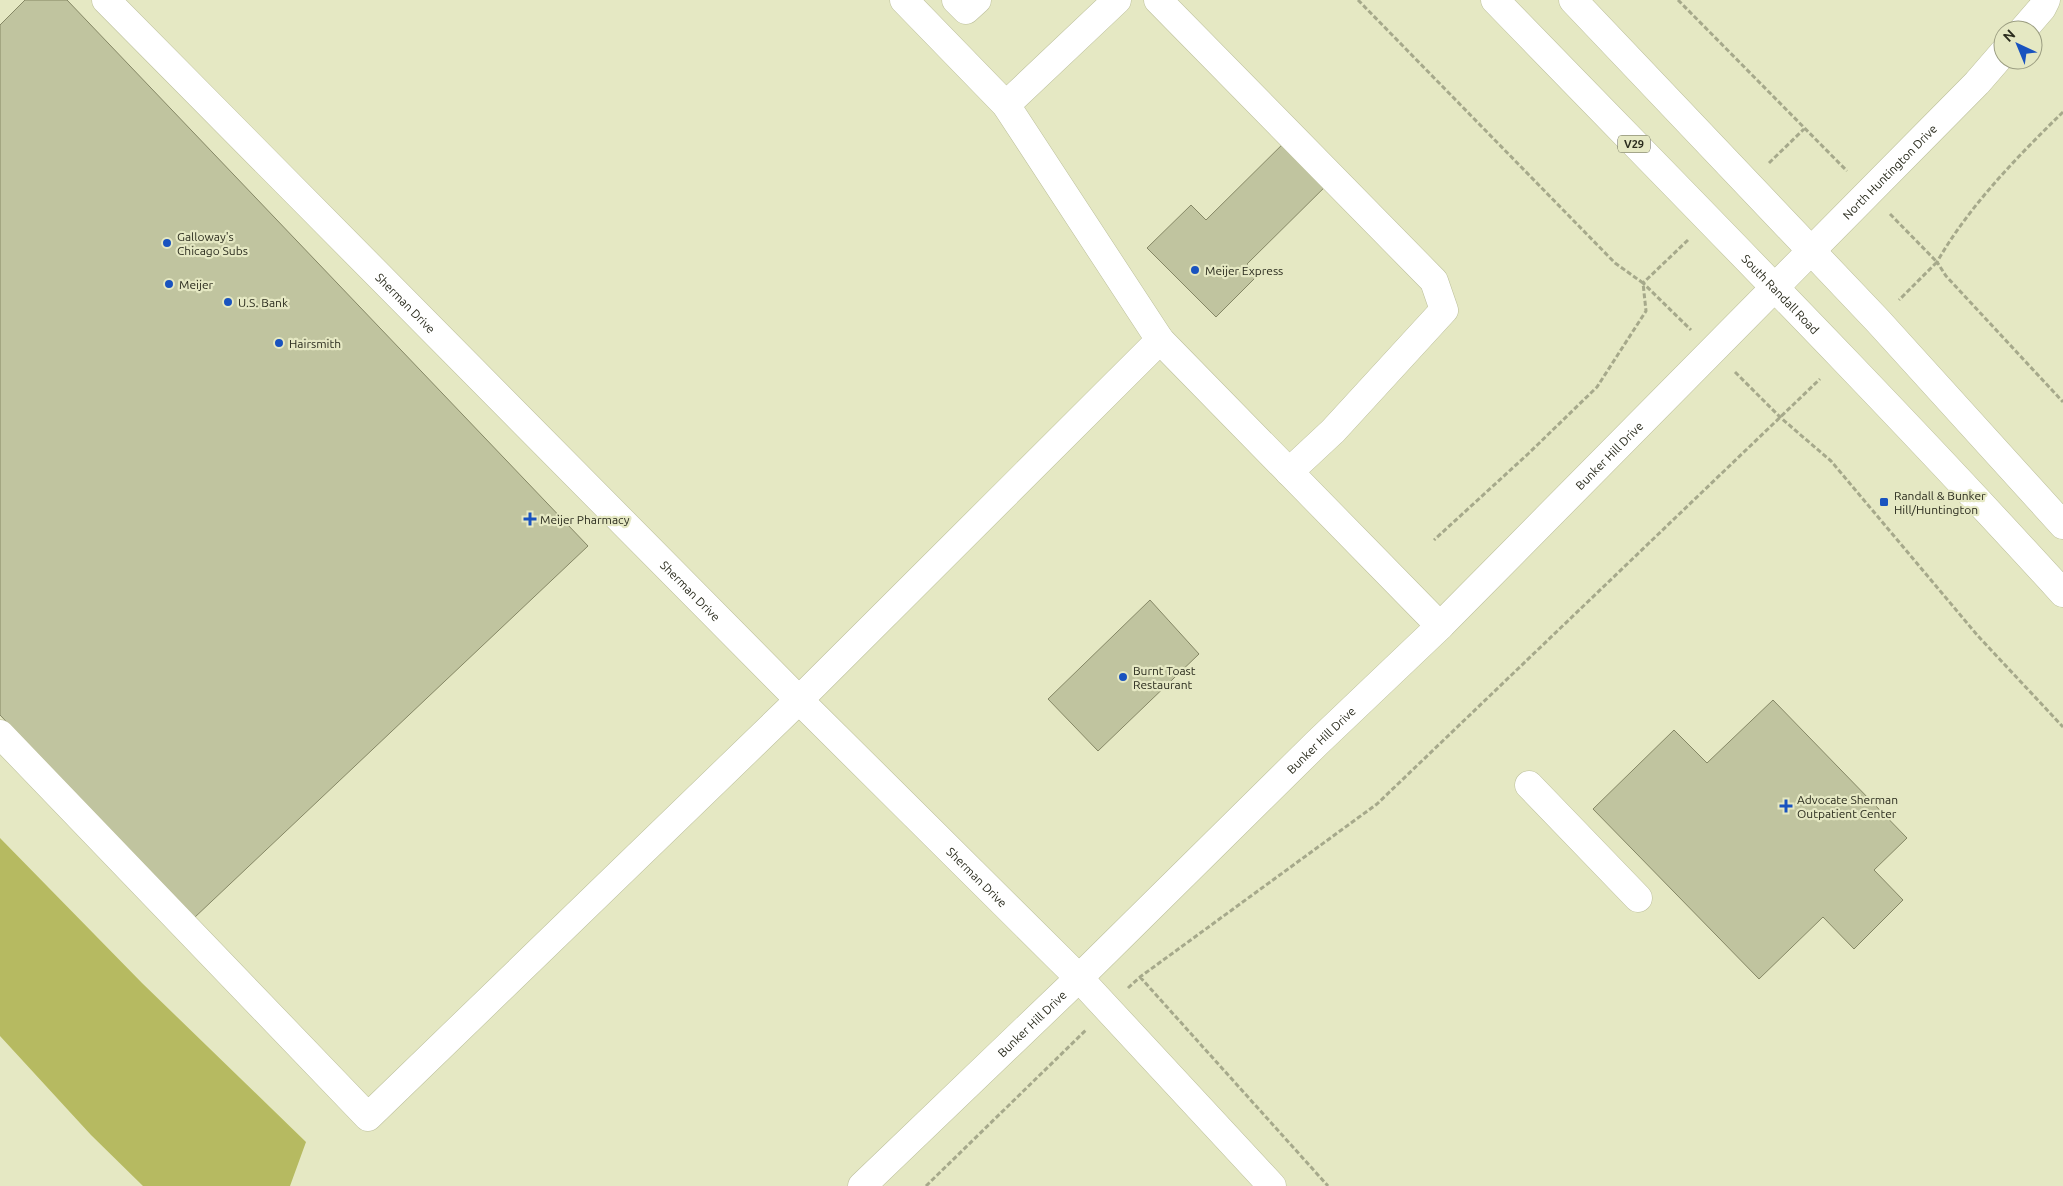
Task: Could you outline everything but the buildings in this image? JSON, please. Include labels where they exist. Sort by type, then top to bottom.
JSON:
[{"type":"street","name":"Sherman Drive","points":[[106,0],[799,700],[1079,978],[1272,1186]]},
{"type":"street","points":[[904,0],[1006,105],[1160,340],[1440,626]]},
{"type":"street","points":[[956,0],[966,10],[977,0]]},
{"type":"street","points":[[1006,105],[1118,0]]},
{"type":"street","points":[[1158,0],[1434,281],[1444,310],[1333,431],[1289,472]]},
{"type":"street","name":"South Randall Road","points":[[1495,0],[1774,288],[1843,356],[1890,409],[2063,593]]},
{"type":"street","points":[[1573,0],[1878,321],[2063,525]]},
{"type":"street","points":[[2032,20],[2046,0]]},
{"type":"street","name":"North Huntington Drive","points":[[1774,288],[1993,65]]},
{"type":"street","name":"Bunker Hill Drive","points":[[862,1186],[1079,978],[1440,626],[1774,288]]},
{"type":"street","points":[[0,734],[368,1116],[799,700],[1160,340]]},
{"type":"street","points":[[1529,785],[1638,898]]},
{"type":"path","points":[[1358,0],[1615,263],[1643,283],[1646,311],[1596,387],[1529,454],[1434,540]]},
{"type":"path","points":[[1678,0],[1804,129]]},
{"type":"path","points":[[2063,112],[2022,152],[1952,237],[1938,262],[1946,276],[2063,402]]},
{"type":"path","points":[[1328,1186],[1140,977],[1377,804],[1781,418],[1831,461],[1978,636],[2063,727]]},
{"type":"path","points":[[926,1186],[1075,1041]]},
{"type":"shaded area","points":[[0,838],[142,983],[306,1142],[290,1186],[143,1186],[91,1135],[0,1036]]},
{"type":"place","name":"Galloway's Chicago Subs","points":[[167,243]]},
{"type":"place","name":"Meijer Express","points":[[1195,270]]},
{"type":"place","name":"Meijer","points":[[169,284]]},
{"type":"place","name":"U.S. Bank","points":[[228,302]]},
{"type":"place","name":"Hairsmith","points":[[279,343]]},
{"type":"place","name":"Randall & Bunker Hill/Huntington","points":[[1884,502]]},
{"type":"place","name":"Meijer Pharmacy","points":[[530,519]]},
{"type":"place","name":"Burnt Toast Restaurant","points":[[1123,677]]},
{"type":"place","name":"Advocate Sherman Outpatient Center","points":[[1786,806]]}]
